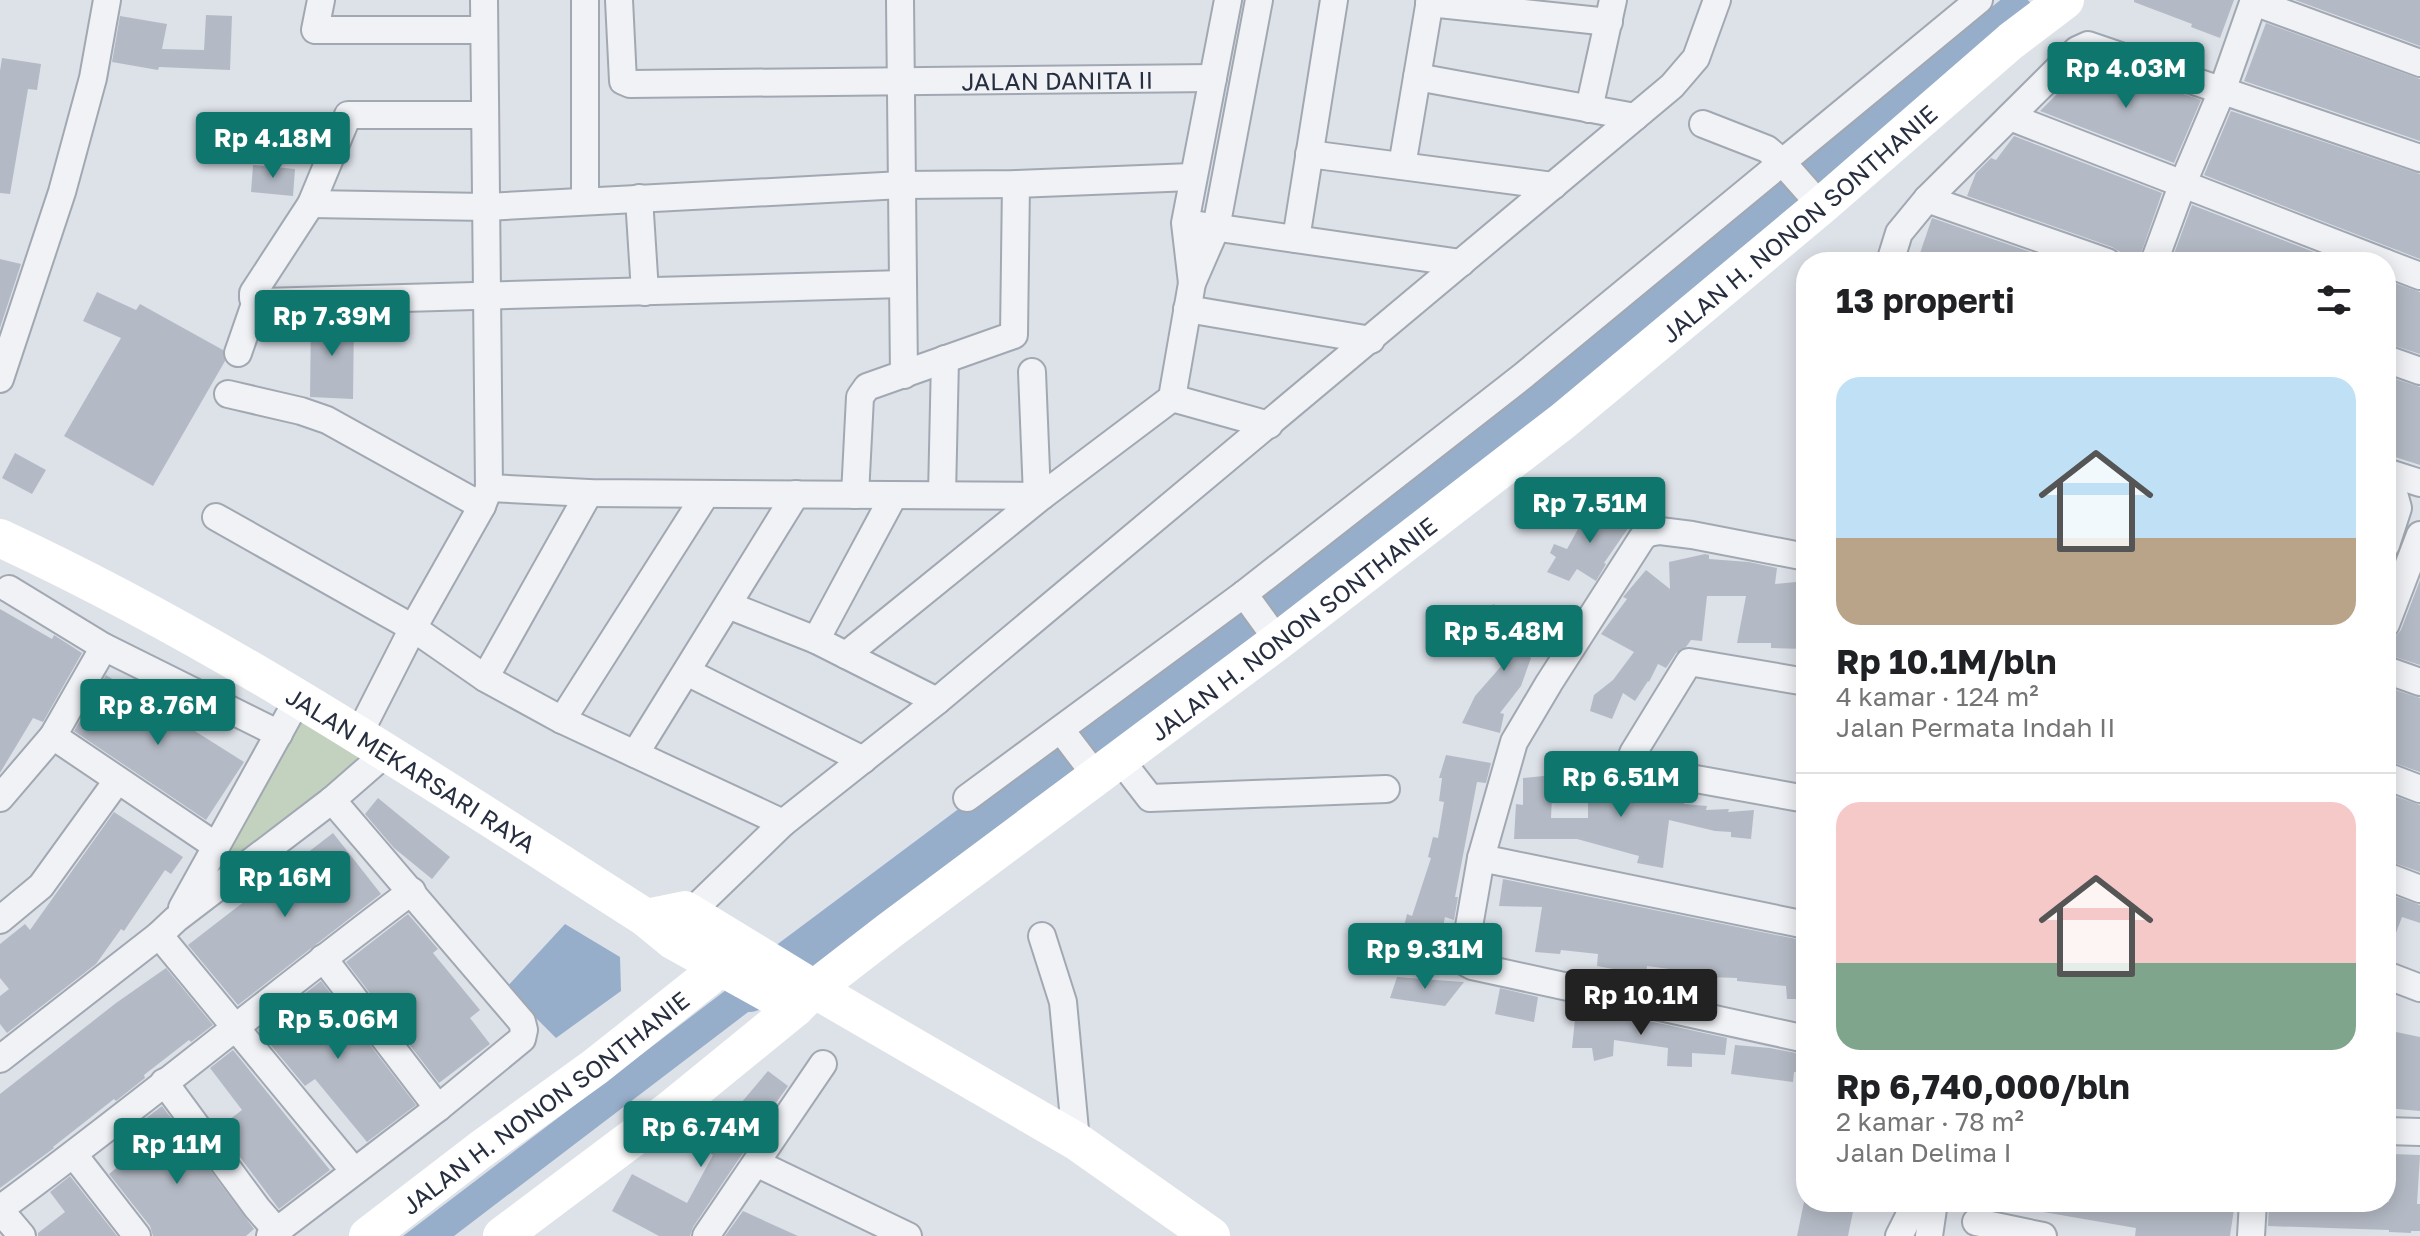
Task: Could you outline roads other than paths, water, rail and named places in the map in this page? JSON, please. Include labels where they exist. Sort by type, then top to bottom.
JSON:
[{"type":"street","points":[[0,379],[66,178],[93,78],[107,0]]},
{"type":"street","points":[[321,0],[315,30],[484,30]]},
{"type":"street","points":[[2,1053],[332,800],[372,744],[413,628],[486,497],[484,0]]},
{"type":"street","points":[[585,0],[585,200]]},
{"type":"street","name":"JALAN DANITA II","points":[[619,0],[623,81],[630,84],[1213,78]]},
{"type":"street","points":[[900,0],[904,375]]},
{"type":"street","points":[[1192,283],[1185,223],[1228,0]]},
{"type":"street","points":[[846,655],[1040,496],[1172,398],[1192,283],[1216,228],[1259,0]]},
{"type":"street","points":[[1296,239],[1334,0]]},
{"type":"street","points":[[677,922],[783,823],[937,701],[1672,86],[1696,58],[1717,0]]},
{"type":"street","points":[[967,798],[1063,733],[1245,596],[1785,166],[1979,0]]},
{"type":"street","name":"JALAN H. NONON SONTHANIE","points":[[502,1236],[670,1110],[798,995],[1273,635],[1563,421],[1821,206],[2011,41],[2065,0]]},
{"type":"street","points":[[2158,252],[2254,1],[2420,63]]},
{"type":"street","points":[[1402,166],[1430,2],[1611,11],[1589,109]]},
{"type":"street","points":[[1893,252],[1899,233],[1927,199],[2077,50],[2088,45],[2420,158]]},
{"type":"street","points":[[1417,77],[1635,117]]},
{"type":"street","points":[[256,301],[253,293],[311,204],[348,115],[485,115]]},
{"type":"street","points":[[2010,117],[2359,252]]},
{"type":"street","points":[[1703,124],[1767,149],[1821,206]]},
{"type":"street","points":[[1309,154],[1553,186]]},
{"type":"street","points":[[311,204],[486,207],[902,185],[1192,177]]},
{"type":"street","points":[[855,495],[860,397],[867,387],[1014,335],[1016,184]]},
{"type":"street","points":[[639,198],[645,292]]},
{"type":"street","points":[[1927,199],[2078,252]]},
{"type":"street","points":[[1185,223],[1461,263]]},
{"type":"street","points":[[2396,266],[2420,276]]},
{"type":"street","points":[[256,301],[903,284]]},
{"type":"street","points":[[238,353],[256,301]]},
{"type":"street","points":[[1187,309],[1371,340]]},
{"type":"street","points":[[942,495],[945,359]]},
{"type":"street","points":[[2396,363],[2420,371]]},
{"type":"street","points":[[1032,372],[1040,496]]},
{"type":"street","points":[[228,394],[327,420],[486,497],[589,493],[1040,496]]},
{"type":"street","points":[[1172,398],[1269,425]]},
{"type":"street","points":[[2396,475],[2420,483]]},
{"type":"street","points":[[485,678],[589,493]]},
{"type":"street","points":[[562,720],[706,494]]},
{"type":"street","points":[[635,754],[796,494]]},
{"type":"street","points":[[816,640],[894,495]]},
{"type":"street","points":[[216,517],[413,628],[485,678],[562,720],[783,823]]},
{"type":"street","points":[[1796,555],[1692,535],[1660,531],[1648,533],[1514,742],[1481,858],[1464,955],[1465,962],[1472,966],[1796,1037]]},
{"type":"street","points":[[2396,609],[2411,587],[2420,535]]},
{"type":"street","points":[[15,546],[5,596],[279,734]]},
{"type":"street","name":"JALAN MEKARSARI RAYA","points":[[15,546],[125,600],[677,922]]},
{"type":"street","points":[[1245,596],[1273,635]]},
{"type":"street","points":[[728,605],[816,640],[937,701]]},
{"type":"street","points":[[0,798],[53,736],[104,647]]},
{"type":"street","points":[[1796,680],[1689,662],[1633,753],[1634,764],[1646,770],[1796,797]]},
{"type":"street","points":[[687,672],[863,760]]},
{"type":"street","points":[[2396,674],[2420,682]]},
{"type":"street","points":[[168,927],[298,699]]},
{"type":"street","points":[[1063,733],[1100,766],[1150,798],[1386,789]]},
{"type":"street","points":[[53,736],[216,846]]},
{"type":"street","points":[[2396,780],[2420,789]]},
{"type":"street","points":[[0,920],[41,886],[117,781]]},
{"type":"street","points":[[164,1082],[273,1233],[438,1108],[522,1039],[522,1022],[332,800]]},
{"type":"street","points":[[1481,858],[1796,923]]},
{"type":"street","points":[[2396,880],[2420,889]]},
{"type":"street","points":[[22,1236],[0,1210],[412,891]]},
{"type":"street","points":[[677,922],[720,967],[798,995],[904,1041],[1076,1141],[1208,1235]]},
{"type":"street","points":[[677,922],[798,995]]},
{"type":"street","points":[[168,927],[235,1028],[354,1171]]},
{"type":"street","points":[[1042,936],[1063,1002],[1076,1141]]},
{"type":"street","points":[[323,958],[438,1108]]},
{"type":"street","name":"JALAN H. NONON SONTHANIE","points":[[368,1236],[595,1067],[720,967]]},
{"type":"street","points":[[2396,980],[2420,988]]},
{"type":"street","points":[[670,1110],[730,1082],[801,1027],[823,1021],[847,1022],[884,1039],[904,1041]]},
{"type":"street","points":[[706,1236],[823,1064]]},
{"type":"street","points":[[2396,1131],[2420,1132]]},
{"type":"street","points":[[74,1155],[137,1236]]},
{"type":"street","points":[[756,1163],[908,1236]]},
{"type":"street","points":[[1899,1236],[1913,1212]]},
{"type":"street","points":[[1929,1236],[1933,1212]]},
{"type":"street","points":[[2251,1236],[2252,1212]]},
{"type":"street","points":[[1976,1220],[2043,1236]]},
{"type":"water","points":[[565,924],[620,957],[621,991],[556,1038],[506,988]]},
{"type":"water","points":[[730,987],[760,1003],[454,1236],[403,1236]]},
{"type":"waterway","points":[[750,991],[1554,393],[1672,292],[2014,16]]}]
